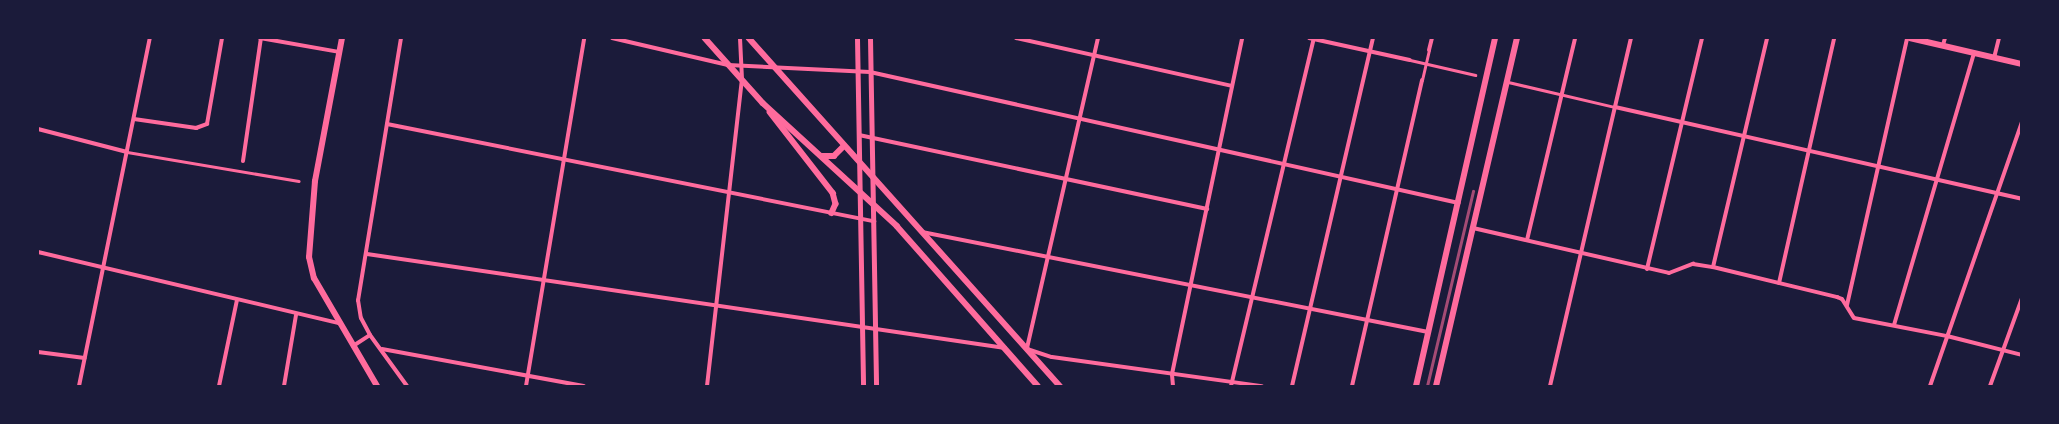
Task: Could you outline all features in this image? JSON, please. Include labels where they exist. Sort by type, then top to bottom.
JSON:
[{"type":"main road","points":[[342,38],[315,181],[309,241],[314,278],[338,323],[377,386]]},
{"type":"main road","points":[[705,38],[763,102],[873,202],[1007,348],[1038,386]]},
{"type":"main road","points":[[749,38],[1060,386]]},
{"type":"main road","points":[[1416,386],[1495,38]]},
{"type":"main road","points":[[1436,386],[1517,38]]},
{"type":"main road","points":[[1908,38],[2022,64]]},
{"type":"main road","points":[[763,102],[788,140],[833,193],[836,204],[832,213]]},
{"type":"main road","points":[[822,156],[834,156],[844,146]]},
{"type":"street","points":[[79,386],[105,268],[126,152],[150,38]]},
{"type":"street","points":[[134,118],[196,128],[208,124],[222,38]]},
{"type":"street","points":[[243,161],[260,38],[339,52]]},
{"type":"street","points":[[401,38],[358,300],[361,318],[370,335],[407,386]]},
{"type":"street","points":[[526,386],[584,38]]},
{"type":"street","points":[[612,38],[728,65],[870,72],[1458,203]]},
{"type":"street","points":[[707,386],[742,79],[740,38]]},
{"type":"street","points":[[857,38],[863,386]]},
{"type":"street","points":[[863,380],[876,383],[870,38]]},
{"type":"street","points":[[1016,38],[1232,86]]},
{"type":"street","points":[[1098,38],[1078,117],[1027,349],[1052,357],[1232,384],[1262,386]]},
{"type":"street","points":[[1173,386],[1172,374],[1242,38]]},
{"type":"street","points":[[1232,384],[1312,38],[1476,75]]},
{"type":"street","points":[[1292,386],[1373,38]]},
{"type":"street","points":[[1352,386],[1432,38]]},
{"type":"street","points":[[1527,240],[1575,38]]},
{"type":"street","points":[[1550,386],[1631,38]]},
{"type":"street","points":[[1647,269],[1702,38]]},
{"type":"street","points":[[1713,267],[1767,38]]},
{"type":"street","points":[[1779,282],[1834,38]]},
{"type":"street","points":[[1847,305],[1908,38]]},
{"type":"street","points":[[1943,46],[1945,38]]},
{"type":"street","points":[[1994,58],[1999,38]]},
{"type":"street","points":[[1894,325],[1974,53]]},
{"type":"street","points":[[1507,82],[2022,199]]},
{"type":"street","points":[[1930,386],[2022,122]]},
{"type":"street","points":[[387,124],[874,221]]},
{"type":"street","points":[[38,129],[126,152],[299,181]]},
{"type":"street","points":[[859,135],[1207,209]]},
{"type":"street","points":[[1473,228],[1669,273],[1693,264],[1779,282],[1837,297],[1847,305],[1854,318],[1947,336],[2022,355]]},
{"type":"street","points":[[922,232],[1428,332]]},
{"type":"street","points":[[38,252],[296,315],[338,323]]},
{"type":"street","points":[[367,254],[1007,348]]},
{"type":"street","points":[[1990,386],[2022,298]]},
{"type":"street","points":[[219,386],[237,300]]},
{"type":"street","points":[[284,386],[296,315]]},
{"type":"street","points":[[353,346],[370,335]]},
{"type":"street","points":[[381,349],[584,386]]},
{"type":"street","points":[[38,352],[85,358]]},
{"type":"street","points":[[372,378],[372,386]]},
{"type":"railway","points":[[1427,386],[1473,191]]}]
